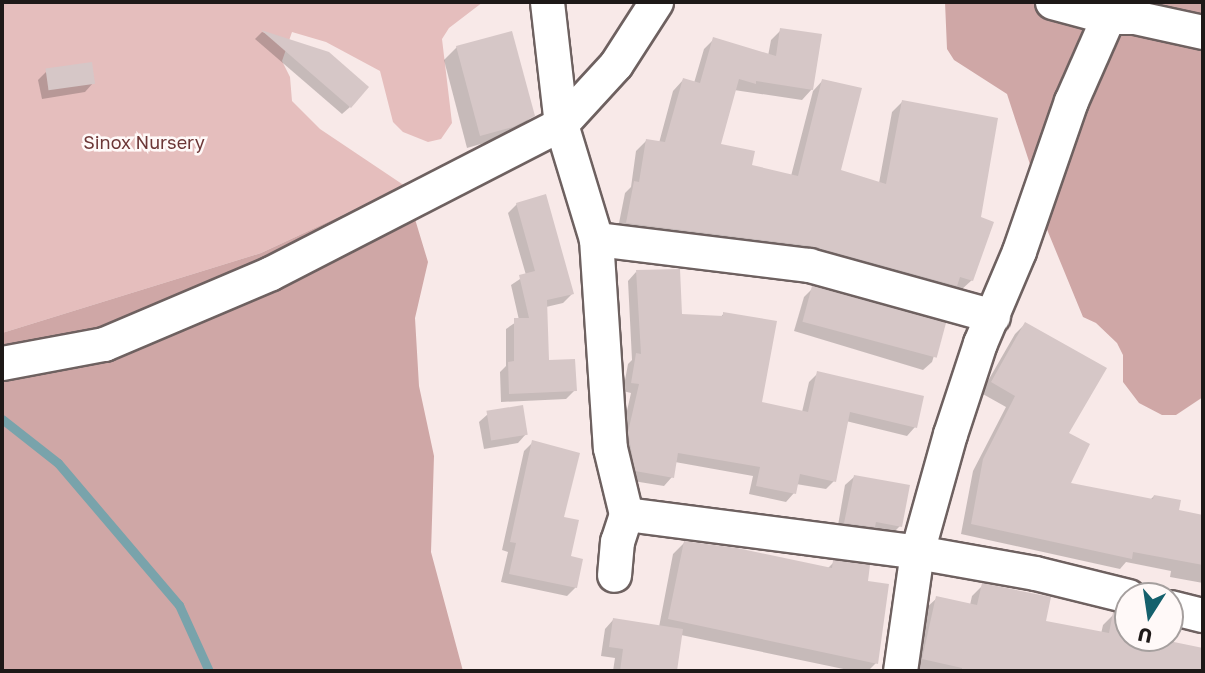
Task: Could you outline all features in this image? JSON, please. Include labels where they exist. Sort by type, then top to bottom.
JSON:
[{"type":"street","points":[[547,2],[561,124],[596,239],[610,448],[626,514],[617,541],[614,575]]},
{"type":"street","points":[[2,363],[104,344],[271,273],[561,124],[616,64],[656,2]]},
{"type":"street","points":[[1052,2],[1108,17],[1134,17],[1203,32]]},
{"type":"street","points":[[900,671],[917,552],[950,434],[980,343],[1020,251],[1071,101],[1108,17]]},
{"type":"street","points":[[596,239],[809,265],[993,316]]},
{"type":"street","points":[[626,514],[917,552],[1035,573],[1114,593]]},
{"type":"street","points":[[1184,610],[1203,615]]},
{"type":"green space","name":"Sinox Nursery","points":[[2,2],[483,2],[449,28],[442,39],[452,123],[441,139],[428,142],[403,132],[393,122],[380,71],[326,42],[292,32],[282,61],[290,77],[292,101],[320,129],[405,186],[261,253],[2,333]]},
{"type":"shaded area","points":[[945,2],[1203,2],[1203,397],[1176,415],[1162,415],[1139,403],[1123,382],[1123,355],[1117,343],[1096,323],[1083,317],[1039,210],[1041,198],[1007,94],[954,60],[947,49]]},
{"type":"shaded area","points":[[405,186],[428,262],[415,318],[419,386],[434,456],[431,552],[463,671],[2,671],[2,333],[261,253]]},
{"type":"building","points":[[780,28],[822,34],[813,90],[756,81],[756,84],[739,79],[721,144],[755,151],[752,165],[798,176],[822,79],[862,88],[841,170],[886,184],[902,100],[998,118],[981,217],[994,222],[973,281],[960,277],[957,286],[811,246],[626,223],[634,181],[639,182],[646,139],[665,142],[683,78],[700,83],[713,37],[776,56]]},
{"type":"building","points":[[261,30],[329,52],[369,87],[351,108]]},
{"type":"building","points":[[512,31],[535,116],[513,127],[480,136],[456,46]]},
{"type":"building","points":[[92,62],[95,84],[49,90],[45,69]]},
{"type":"building","points":[[546,194],[574,294],[547,300],[549,360],[575,359],[577,391],[509,394],[508,362],[514,361],[514,318],[529,318],[519,275],[535,271],[516,203]]},
{"type":"building","points":[[680,269],[682,314],[723,316],[723,312],[777,321],[762,402],[808,412],[817,371],[924,396],[917,428],[850,412],[836,482],[800,474],[796,494],[756,486],[760,467],[678,453],[674,478],[635,471],[628,432],[639,384],[631,383],[636,353],[641,354],[636,270]]},
{"type":"building","points":[[812,286],[946,322],[937,358],[802,322]]},
{"type":"building","points":[[1025,322],[1107,368],[1069,433],[1090,444],[1071,483],[1153,499],[1154,495],[1181,500],[1179,510],[1203,515],[1203,565],[1133,552],[1132,559],[971,524],[983,459],[1015,396],[991,382]]},
{"type":"building","points":[[523,405],[528,435],[491,440],[486,411]]},
{"type":"building","points":[[532,440],[580,453],[564,517],[579,520],[571,556],[583,559],[577,588],[509,574],[516,543],[510,542]]},
{"type":"building","points":[[854,475],[910,485],[902,527],[876,522],[875,527],[844,523]]},
{"type":"building","points":[[684,541],[737,548],[832,568],[833,560],[870,565],[868,581],[889,584],[878,664],[668,619]]},
{"type":"building","points":[[982,583],[1051,597],[1046,621],[1109,633],[1114,612],[1114,652],[1184,652],[1184,644],[1203,648],[1203,671],[962,671],[962,668],[922,659],[936,596],[977,605]]},
{"type":"building","points":[[613,618],[683,629],[677,671],[620,671],[623,649],[609,647]]},
{"type":"waterway","points":[[2,419],[58,463],[179,605],[209,671]]}]
